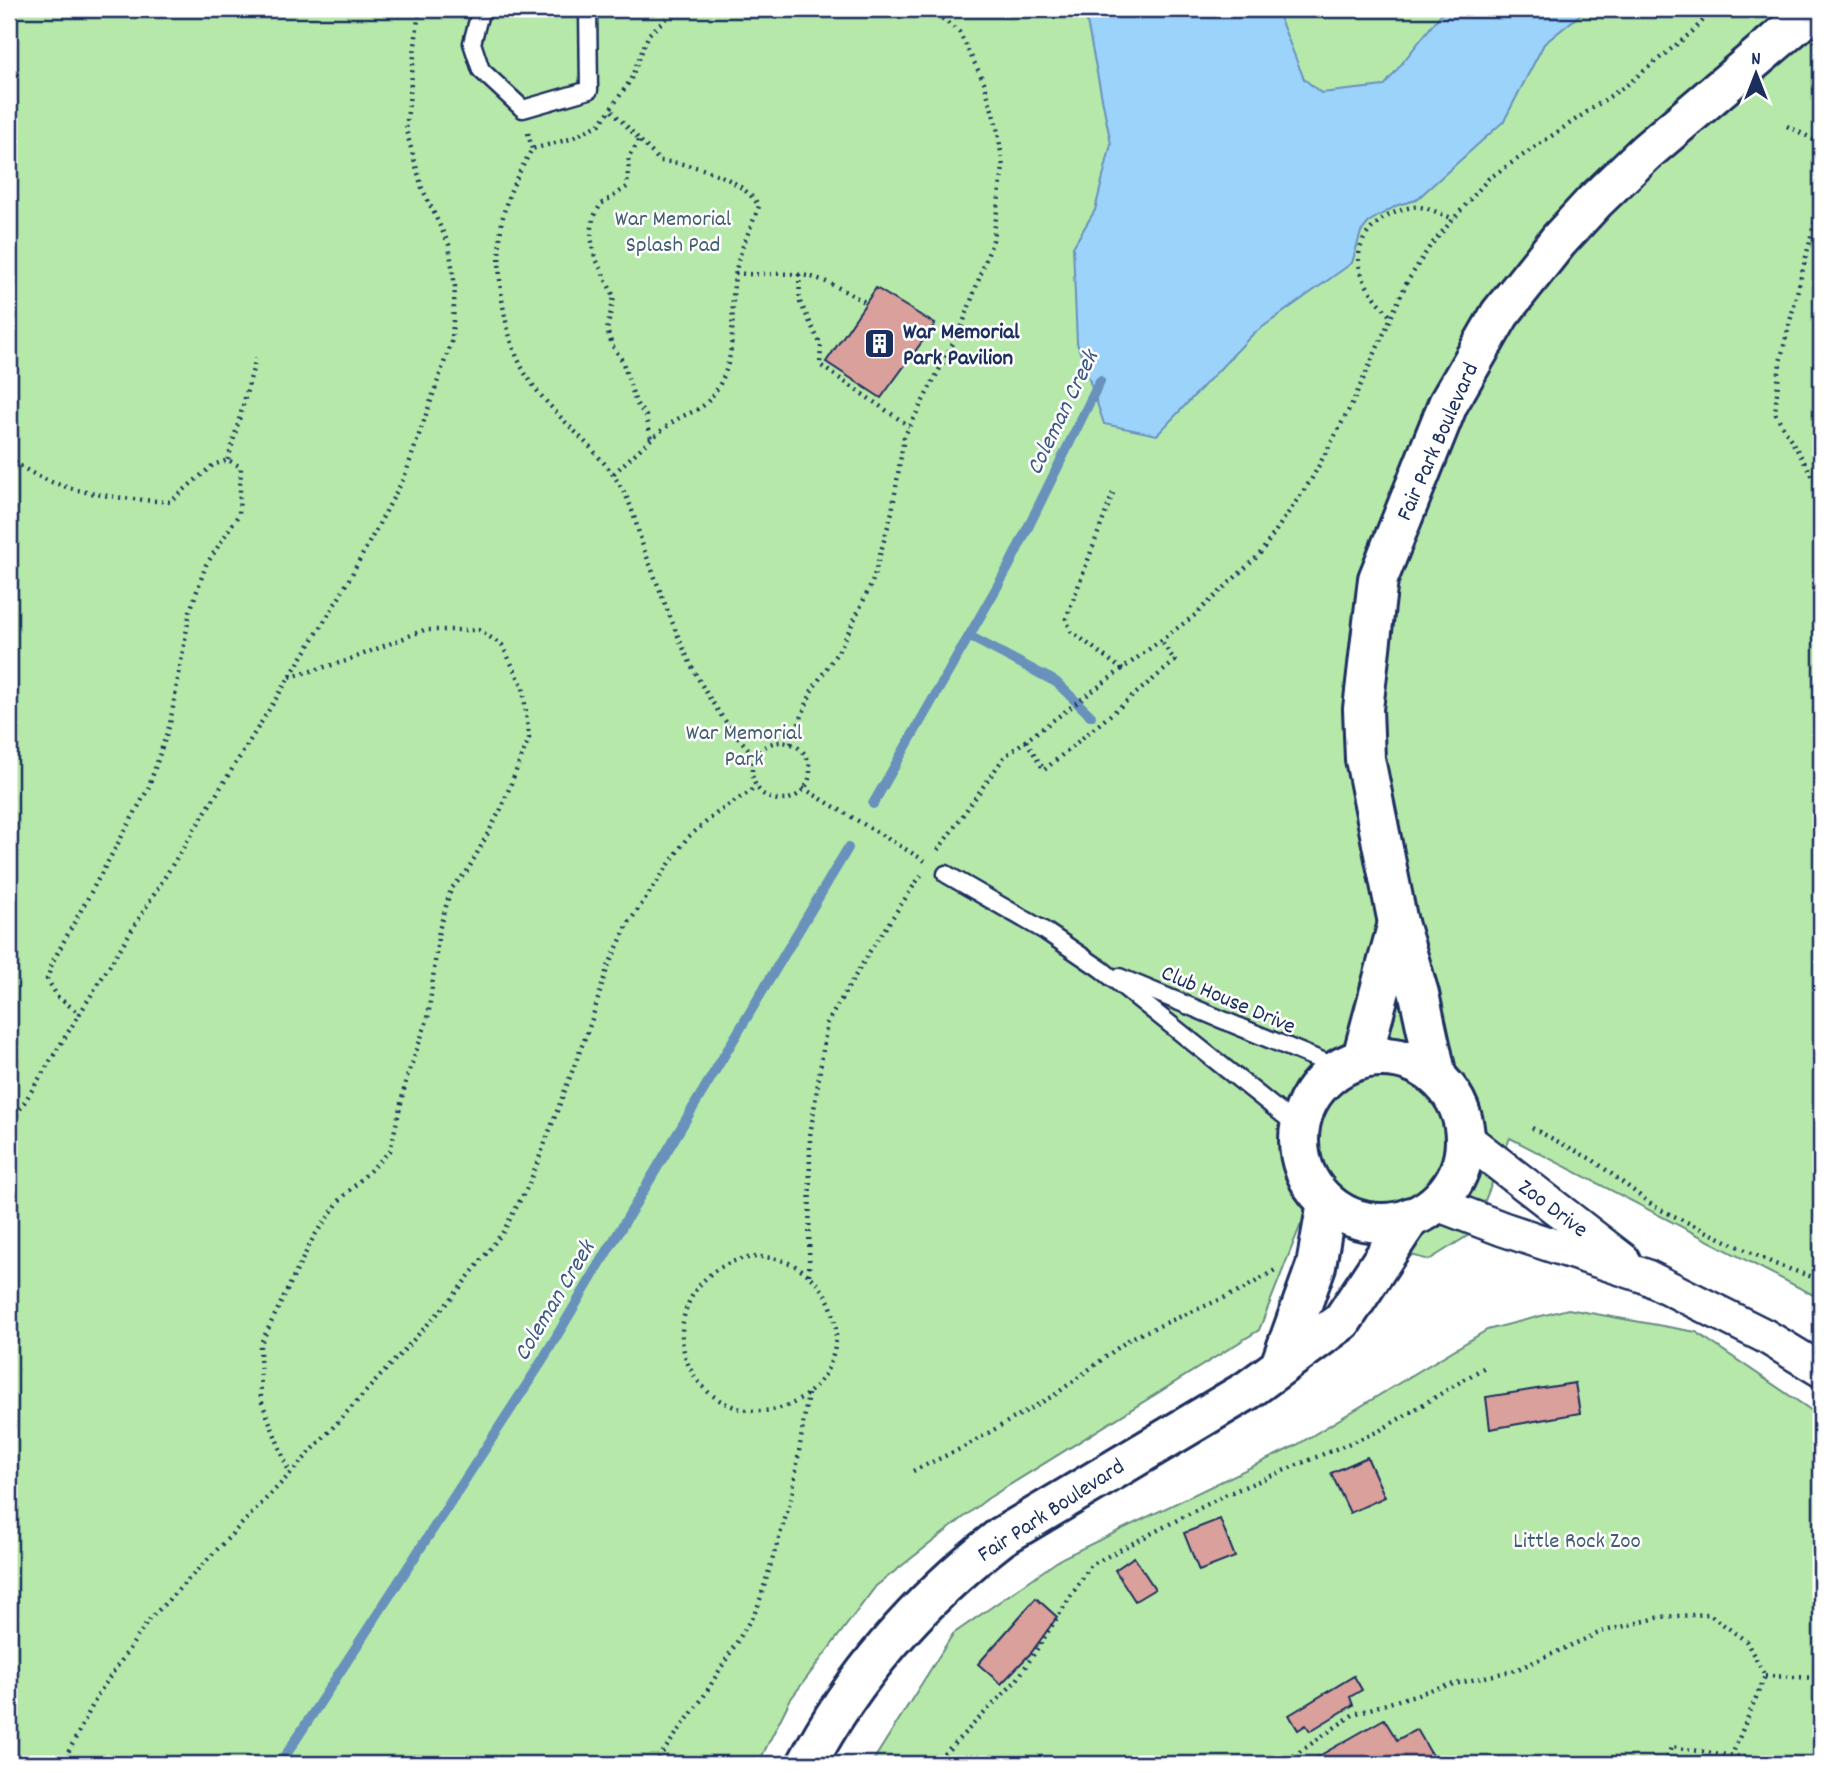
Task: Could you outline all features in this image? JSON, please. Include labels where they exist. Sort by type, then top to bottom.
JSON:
[{"type":"street","name":"Fair Park Boulevard","points":[[1437,1077],[1419,994],[1398,923],[1365,759],[1363,709],[1378,579],[1421,464],[1448,404],[1500,314],[1559,240],[1646,152],[1814,9]]},
{"type":"street","name":"Fair Park Boulevard","points":[[807,1764],[846,1695],[878,1653],[968,1562],[1000,1537],[1248,1390],[1281,1363],[1342,1321],[1423,1210],[1457,1177],[1464,1152],[1464,1138],[1455,1100],[1437,1077],[1417,1064],[1391,1057],[1351,1063],[1398,923]]},
{"type":"street","points":[[1351,1063],[1315,1090],[1301,1115],[1298,1144],[1304,1171],[1319,1196],[1342,1214],[1367,1222],[1394,1222],[1423,1210]]},
{"type":"street","name":"Zoo Drive","points":[[1464,1138],[1645,1276]]},
{"type":"street","points":[[1281,1363],[1316,1266],[1327,1202]]},
{"type":"street","name":"Zoo Drive","points":[[1423,1210],[1503,1229],[1645,1276],[1765,1336],[1821,1370]]},
{"type":"lane","points":[[481,9],[471,43],[481,70],[523,110],[589,90],[588,9]]},
{"type":"lane","name":"Club House Drive","points":[[946,874],[1045,931],[1101,969],[1300,1128]]},
{"type":"lane","name":"Club House Drive","points":[[1101,969],[1351,1063]]},
{"type":"path","points":[[9,1127],[340,596],[404,478],[453,340],[454,266],[449,245],[422,188],[406,130],[419,9]]},
{"type":"path","points":[[677,9],[649,34],[630,81],[600,124],[570,139],[532,149],[516,178],[503,213],[500,260],[502,296],[509,333],[527,377],[624,492],[694,675],[718,712],[755,756]]},
{"type":"path","points":[[791,744],[813,690],[841,646],[872,583],[892,512],[904,437],[962,326],[993,240],[1003,167],[998,131],[984,82],[959,32],[930,9]]},
{"type":"path","points":[[809,1275],[810,1136],[827,1023],[870,951],[1005,756],[1072,705],[1124,671],[1195,615],[1259,555],[1317,469],[1352,404],[1389,315],[1430,246],[1488,179],[1628,83],[1692,32],[1714,9]]},
{"type":"path","points":[[611,111],[660,161],[682,163],[751,193],[759,206],[741,250],[735,273],[734,343],[730,361],[710,399],[697,411],[674,420],[612,475]]},
{"type":"path","points":[[1787,126],[1821,143]]},
{"type":"path","points":[[639,141],[629,157],[627,187],[601,204],[593,219],[591,237],[595,257],[614,297],[607,330],[611,345],[622,360],[636,402],[646,416],[651,439]]},
{"type":"path","points":[[1389,315],[1363,280],[1360,262],[1362,239],[1369,228],[1387,216],[1415,206],[1454,219]]},
{"type":"path","points":[[1821,210],[1816,216],[1780,362],[1775,413],[1821,490]]},
{"type":"path","points":[[735,273],[756,276],[799,274],[820,278],[867,303]]},
{"type":"path","points":[[799,274],[800,302],[821,345],[820,365],[909,426]]},
{"type":"path","points":[[228,460],[256,358]]},
{"type":"path","points":[[9,457],[19,466],[67,487],[114,498],[170,502],[214,465],[228,460],[241,467],[239,514],[206,565],[190,611],[170,724],[148,789],[53,961],[47,979],[58,997],[80,1014]]},
{"type":"path","points":[[1113,493],[1066,620],[1070,631],[1124,671]]},
{"type":"path","points":[[290,677],[346,661],[424,630],[479,630],[502,645],[523,687],[529,738],[500,809],[468,870],[451,889],[439,930],[428,1018],[407,1077],[390,1151],[340,1200],[313,1238],[260,1345],[261,1400],[290,1474]]},
{"type":"path","points":[[1026,741],[1044,770],[1175,661],[1161,641]]},
{"type":"path","points":[[770,744],[791,744],[802,751],[807,760],[809,778],[803,788],[790,798],[771,798],[757,787],[752,776],[755,756],[770,744]]},
{"type":"path","points":[[62,1764],[99,1693],[149,1620],[290,1474],[452,1298],[503,1232],[530,1182],[591,1022],[607,969],[628,924],[687,838],[717,813],[757,787]]},
{"type":"path","points":[[803,788],[903,847]]},
{"type":"path","points":[[1532,1128],[1593,1160],[1655,1207],[1775,1264],[1821,1280]]},
{"type":"path","points":[[755,1257],[792,1264],[809,1275],[822,1289],[831,1306],[836,1344],[831,1363],[822,1380],[809,1394],[792,1405],[775,1410],[739,1410],[722,1403],[695,1379],[681,1346],[681,1328],[685,1310],[704,1279],[736,1260],[755,1257]]},
{"type":"path","points":[[913,1471],[962,1448],[1056,1394],[1131,1338],[1242,1290],[1286,1264]]},
{"type":"path","points":[[933,1764],[1017,1680],[1091,1566],[1225,1494],[1379,1430],[1485,1367]]},
{"type":"path","points":[[654,1764],[702,1699],[757,1609],[792,1496],[809,1394]]},
{"type":"path","points":[[1282,1764],[1354,1714],[1437,1688],[1516,1670],[1601,1632],[1661,1617],[1709,1614],[1746,1641],[1765,1676]]},
{"type":"path","points":[[1765,1676],[1821,1678]]},
{"type":"path","points":[[1732,1755],[1765,1676]]},
{"type":"path","points":[[1666,1764],[1671,1747],[1791,1764]]},
{"type":"green space","name":"War Memorial Park","points":[[9,9],[1821,9],[1821,1299],[1510,1138],[1472,1233],[1429,1260],[1301,1224],[1259,1330],[987,1499],[876,1586],[790,1700],[758,1764],[9,1764]]},
{"type":"green space","name":"Little Rock Zoo","points":[[1568,1309],[1696,1332],[1821,1417],[1821,1764],[871,1764],[953,1634],[1062,1558],[1295,1446],[1487,1330]]},
{"type":"water","points":[[1089,9],[1276,9],[1304,79],[1321,93],[1384,86],[1445,9],[1495,13],[1509,9],[1587,9],[1544,44],[1504,121],[1416,200],[1398,205],[1370,221],[1361,232],[1352,263],[1253,334],[1157,435],[1104,424],[1077,343],[1073,247],[1095,210],[1111,144],[1086,17]]},
{"type":"building","name":"War Memorial Park Pavilion","points":[[876,288],[935,324],[881,398],[826,362]]},
{"type":"building","points":[[1575,1383],[1580,1413],[1490,1429],[1486,1397]]},
{"type":"building","points":[[1367,1457],[1385,1497],[1350,1513],[1331,1473]]},
{"type":"building","points":[[1220,1519],[1235,1557],[1199,1571],[1184,1533]]},
{"type":"building","points":[[1134,1557],[1155,1589],[1135,1601],[1115,1570]]},
{"type":"building","points":[[1036,1598],[1057,1617],[1031,1653],[1001,1684],[978,1664]]},
{"type":"building","points":[[1354,1676],[1362,1690],[1350,1697],[1353,1705],[1310,1731],[1306,1725],[1298,1730],[1289,1715]]},
{"type":"building","points":[[1384,1719],[1397,1740],[1417,1729],[1437,1764],[1305,1764]]},
{"type":"waterway","name":"Coleman Creek","points":[[873,804],[1009,566],[1100,381]]},
{"type":"waterway","points":[[969,636],[1056,682],[1091,716]]},
{"type":"waterway","name":"Coleman Creek","points":[[280,1764],[537,1369],[848,848]]},
{"type":"place","name":"War Memorial Park Pavilion","points":[[880,343]]},
{"type":"park label","name":"War Memorial Splash Pad","points":[[673,230]]}]
